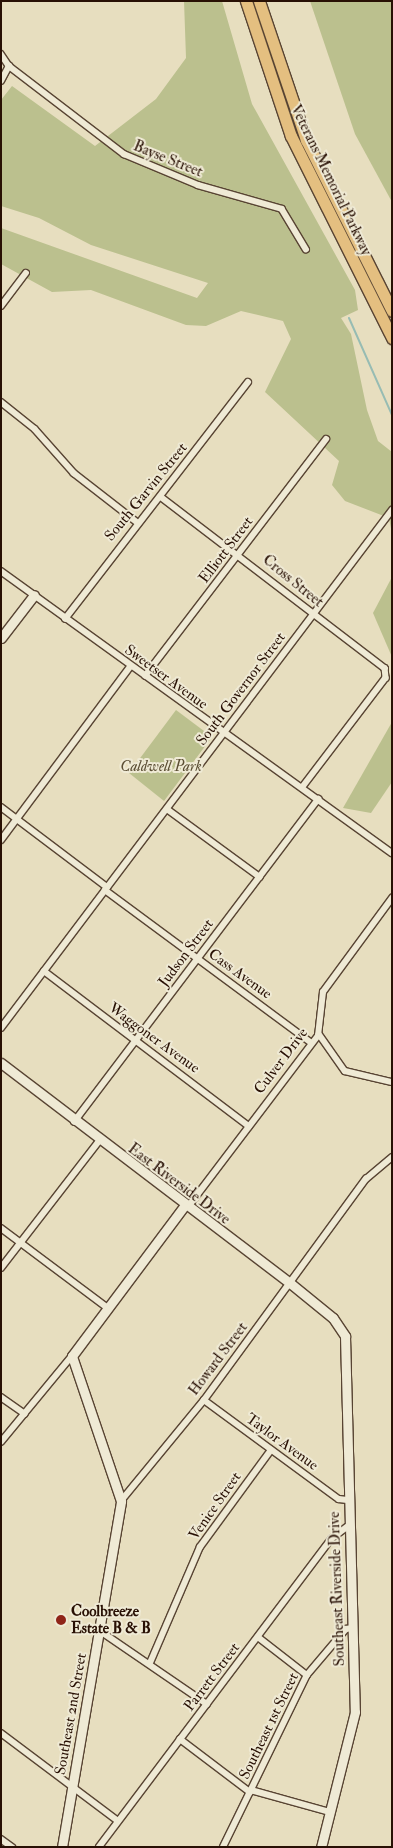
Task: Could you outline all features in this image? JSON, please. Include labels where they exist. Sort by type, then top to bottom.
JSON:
[{"type":"highway","name":"Veterans Memorial Parkway","points":[[259,1],[303,132],[392,311]]},
{"type":"highway","name":"Veterans Memorial Parkway","points":[[246,3],[294,142],[392,338]]},
{"type":"street","name":"Bayse Street","points":[[1,54],[9,66],[132,159],[198,185],[282,209],[306,249]]},
{"type":"street","points":[[1,80],[9,66]]},
{"type":"street","points":[[1,306],[26,273]]},
{"type":"street","name":"South Garvin Street","points":[[65,619],[137,522],[161,497],[248,382]]},
{"type":"street","points":[[1,402],[35,429],[74,472],[137,522]]},
{"type":"street","name":"Elliott Street","points":[[145,676],[326,439]]},
{"type":"street","name":"Cross Street","points":[[161,497],[239,554],[314,615],[384,667],[386,678],[303,787]]},
{"type":"street","name":"South Governor Street","points":[[1,1028],[392,510]]},
{"type":"street","name":"Sweetser Avenue","points":[[1,571],[216,728],[226,730],[392,853]]},
{"type":"street","points":[[1,638],[34,595]]},
{"type":"street","points":[[1,840],[130,666]]},
{"type":"street","name":"Judson Street","points":[[74,1122],[318,799]]},
{"type":"street","name":"Cass Avenue","points":[[1,807],[198,959],[312,1043]]},
{"type":"street","points":[[167,809],[260,877]]},
{"type":"street","name":"Culver Drive","points":[[1,1442],[72,1356],[319,1034],[323,992],[392,898]]},
{"type":"street","name":"Waggoner Avenue","points":[[44,971],[249,1126]]},
{"type":"street","points":[[319,1034],[345,1071],[392,1082]]},
{"type":"street","name":"East Riverside Drive","points":[[1,1063],[98,1141],[290,1283],[340,1327]]},
{"type":"street","points":[[1,1268],[98,1141]]},
{"type":"street","name":"Howard Street","points":[[122,1501],[204,1400],[331,1230],[366,1179],[392,1157]]},
{"type":"street","points":[[1,1228],[108,1308]]},
{"type":"street","name":"Southeast Riverside Drive","points":[[321,1847],[354,1720],[347,1500],[349,1364],[340,1327]]},
{"type":"street","name":"Southeast 2nd Street","points":[[62,1847],[122,1501],[72,1356]]},
{"type":"street","points":[[1,1396],[26,1414]]},
{"type":"street","name":"Taylor Avenue","points":[[204,1400],[339,1499],[347,1500]]},
{"type":"street","name":"Venice Street","points":[[150,1663],[200,1547],[271,1450]]},
{"type":"street","name":"Parrett Street","points":[[99,1847],[331,1539],[348,1526]]},
{"type":"street","name":"Southeast 1st Street","points":[[223,1847],[308,1675],[346,1628],[352,1628]]},
{"type":"street","points":[[100,1630],[207,1704]]},
{"type":"street","points":[[258,1637],[308,1675]]},
{"type":"street","points":[[1,1733],[118,1822]]},
{"type":"street","points":[[180,1739],[251,1791],[330,1812]]},
{"type":"street","points":[[1,1839],[12,1847]]},
{"type":"green space","points":[[184,1],[222,1],[252,104],[355,290],[358,310],[341,318],[351,334],[367,410],[378,441],[392,452],[392,534],[389,518],[345,501],[332,485],[339,461],[265,392],[291,339],[283,321],[241,311],[206,326],[186,325],[91,290],[52,292],[1,264],[1,228],[197,298],[208,283],[91,245],[39,218],[1,206],[1,100],[12,86],[95,146],[156,99],[186,58]]},
{"type":"green space","points":[[310,1],[392,1],[392,202],[355,134]]},
{"type":"green space","points":[[392,577],[392,657],[373,613]]},
{"type":"green space","name":"Caldwell Park","points":[[176,710],[212,737],[164,801],[129,773]]},
{"type":"green space","points":[[392,722],[392,782],[371,813],[343,808]]},
{"type":"waterway","points":[[349,318],[392,415]]},
{"type":"place","name":"Coolbreeze Estate B & B","points":[[61,1620]]}]
